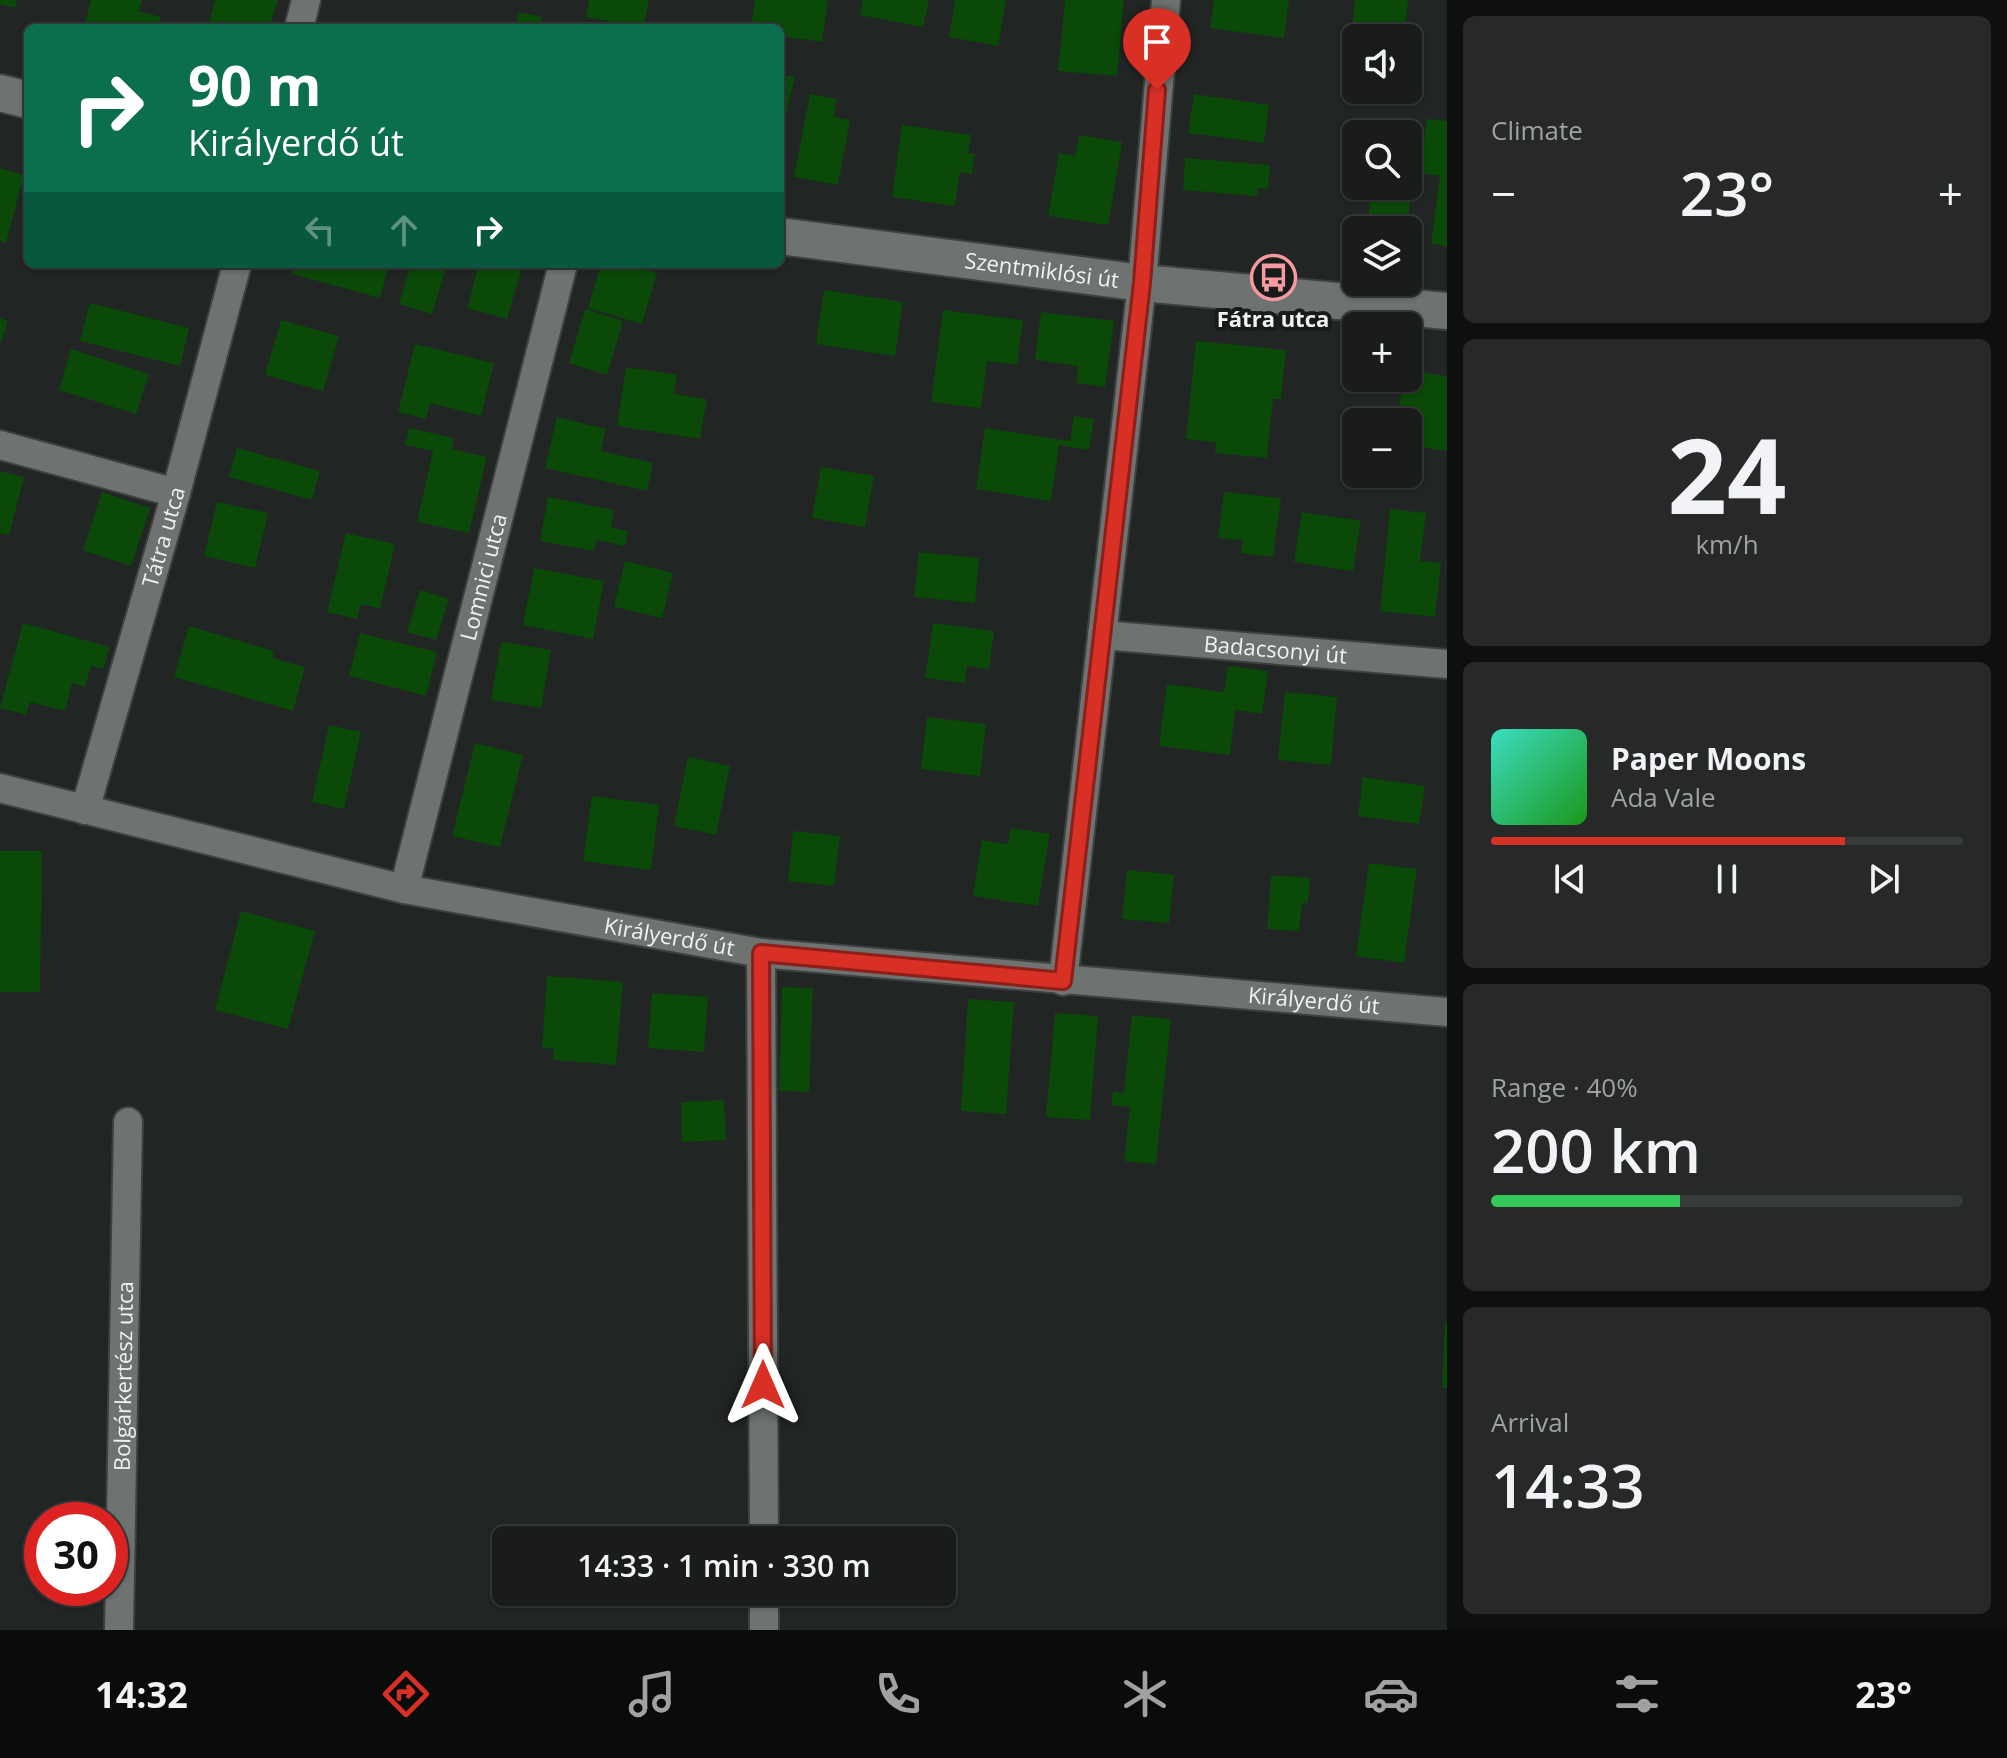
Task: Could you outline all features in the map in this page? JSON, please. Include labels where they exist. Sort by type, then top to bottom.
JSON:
[{"type":"street","points":[[300,24],[306,0]]},
{"type":"street","points":[[1063,981],[1142,283],[1166,0]]},
{"type":"street","points":[[0,93],[24,99]]},
{"type":"street","name":"Szentmiklósi út","points":[[784,237],[1142,283],[1447,311]]},
{"type":"street","name":"Tátra utca","points":[[85,810],[176,493],[236,268]]},
{"type":"street","name":"Lomnici utca","points":[[404,889],[562,268]]},
{"type":"street","points":[[0,445],[176,493]]},
{"type":"street","name":"Badacsonyi út","points":[[1102,635],[1447,664]]},
{"type":"street","name":"Királyerdő út","points":[[0,788],[404,889],[761,953],[1447,1012]]},
{"type":"street","points":[[761,953],[764,1526]]},
{"type":"street","name":"Bolgárkertész utca","points":[[119,1630],[128,1122]]},
{"type":"street","points":[[764,1606],[764,1630]]},
{"type":"building","points":[[0,0],[17,0],[15,8],[0,4]]},
{"type":"building","points":[[91,0],[142,0],[139,11],[161,17],[159,24],[85,24]]},
{"type":"building","points":[[215,0],[278,0],[270,24],[209,22]]},
{"type":"building","points":[[589,0],[649,0],[644,24],[622,24],[586,17]]},
{"type":"building","points":[[755,0],[828,0],[822,42],[784,37],[784,24],[752,24]]},
{"type":"building","points":[[863,0],[929,0],[923,27],[860,15]]},
{"type":"building","points":[[955,0],[1006,0],[998,46],[949,37]]},
{"type":"building","points":[[1065,0],[1124,0],[1117,76],[1058,71]]},
{"type":"building","points":[[1214,0],[1289,0],[1284,38],[1210,28]]},
{"type":"building","points":[[1355,0],[1408,0],[1405,24],[1353,24]]},
{"type":"building","points":[[519,12],[542,17],[540,24],[517,24]]},
{"type":"building","points":[[784,75],[795,77],[784,121]]},
{"type":"building","points":[[810,94],[837,99],[833,117],[850,120],[838,185],[794,177]]},
{"type":"building","points":[[1194,94],[1269,105],[1264,143],[1188,133]]},
{"type":"building","points":[[1427,119],[1447,121],[1447,246],[1431,244],[1440,176],[1422,173]]},
{"type":"building","points":[[902,125],[971,135],[968,153],[974,154],[972,174],[960,172],[955,206],[892,197]]},
{"type":"building","points":[[1079,135],[1122,142],[1108,225],[1048,216],[1059,153],[1075,156]]},
{"type":"building","points":[[1185,158],[1270,165],[1268,189],[1258,188],[1257,196],[1183,190]]},
{"type":"building","points":[[0,168],[24,175],[6,243],[0,241]]},
{"type":"building","points":[[1370,200],[1410,200],[1408,216],[1369,216]]},
{"type":"building","points":[[294,268],[388,268],[380,298],[292,274]]},
{"type":"building","points":[[410,268],[446,268],[432,314],[399,304]]},
{"type":"building","points":[[478,268],[522,268],[507,319],[467,308]]},
{"type":"building","points":[[600,268],[640,268],[657,273],[642,324],[588,308]]},
{"type":"building","points":[[824,290],[903,302],[895,356],[816,344]]},
{"type":"building","points":[[90,303],[189,328],[180,366],[80,341]]},
{"type":"building","points":[[585,309],[623,321],[607,375],[569,363]]},
{"type":"building","points":[[943,310],[1023,320],[1017,365],[987,361],[981,408],[931,402]]},
{"type":"building","points":[[1041,312],[1114,321],[1105,387],[1076,383],[1078,366],[1035,360]]},
{"type":"building","points":[[0,318],[8,321],[1,343],[0,343]]},
{"type":"building","points":[[281,320],[339,336],[323,391],[265,375]]},
{"type":"building","points":[[1196,341],[1286,350],[1281,399],[1273,399],[1267,458],[1215,453],[1216,442],[1186,439]]},
{"type":"building","points":[[415,344],[494,363],[481,416],[430,403],[426,419],[398,412]]},
{"type":"building","points":[[71,349],[149,374],[136,414],[59,390]]},
{"type":"building","points":[[626,367],[677,375],[674,394],[707,399],[700,439],[617,426]]},
{"type":"building","points":[[1422,373],[1447,376],[1447,451],[1422,447],[1422,408],[1399,408],[1401,392],[1422,392]]},
{"type":"building","points":[[1074,416],[1094,419],[1089,450],[1059,445],[1051,501],[976,489],[985,428],[1070,441]]},
{"type":"building","points":[[557,417],[606,429],[601,451],[653,463],[647,491],[545,468]]},
{"type":"building","points":[[409,428],[454,438],[452,449],[487,457],[469,533],[417,522],[433,451],[405,445]]},
{"type":"building","points":[[237,448],[320,471],[312,500],[229,477]]},
{"type":"building","points":[[821,467],[874,476],[865,527],[812,518]]},
{"type":"building","points":[[0,471],[24,477],[9,535],[0,533]]},
{"type":"building","points":[[102,492],[150,508],[131,566],[83,550]]},
{"type":"building","points":[[1224,492],[1281,498],[1273,557],[1241,553],[1243,540],[1218,538]]},
{"type":"building","points":[[548,497],[614,510],[611,527],[628,531],[625,546],[596,540],[594,551],[540,541]]},
{"type":"building","points":[[217,502],[268,513],[255,568],[204,556]]},
{"type":"building","points":[[1390,509],[1426,513],[1420,561],[1441,563],[1435,617],[1380,611]]},
{"type":"building","points":[[1302,512],[1361,521],[1353,571],[1294,562]]},
{"type":"building","points":[[346,533],[395,544],[380,609],[361,604],[357,619],[327,612]]},
{"type":"building","points":[[919,552],[979,558],[975,603],[914,597]]},
{"type":"building","points":[[625,561],[673,573],[662,618],[614,607]]},
{"type":"building","points":[[534,568],[604,581],[593,639],[523,625]]},
{"type":"building","points":[[420,590],[449,599],[436,640],[407,632]]},
{"type":"building","points":[[23,623],[110,647],[103,669],[91,666],[85,687],[72,683],[65,711],[30,702],[26,715],[0,708]]},
{"type":"building","points":[[933,623],[994,631],[989,669],[967,666],[965,683],[925,678]]},
{"type":"building","points":[[189,626],[274,651],[273,658],[305,667],[293,711],[174,677]]},
{"type":"building","points":[[360,633],[437,652],[426,696],[349,676]]},
{"type":"building","points":[[501,642],[551,650],[541,708],[491,700]]},
{"type":"building","points":[[1228,666],[1268,671],[1262,714],[1235,710],[1230,755],[1159,746],[1167,684],[1224,692]]},
{"type":"building","points":[[1285,692],[1337,697],[1331,765],[1278,760]]},
{"type":"building","points":[[927,717],[986,724],[980,776],[921,769]]},
{"type":"building","points":[[329,725],[361,732],[344,809],[312,802]]},
{"type":"building","points":[[475,743],[523,755],[500,847],[452,836]]},
{"type":"building","points":[[688,757],[730,766],[716,835],[674,826]]},
{"type":"building","points":[[1363,777],[1425,786],[1419,824],[1358,816]]},
{"type":"building","points":[[592,796],[659,805],[651,870],[583,861]]},
{"type":"building","points":[[1011,828],[1050,834],[1038,906],[973,896],[982,840],[1008,844]]},
{"type":"building","points":[[793,831],[840,836],[834,886],[788,881]]},
{"type":"building","points":[[0,851],[42,851],[40,992],[0,992]]},
{"type":"building","points":[[1369,863],[1417,869],[1404,963],[1356,956]]},
{"type":"building","points":[[1127,870],[1174,875],[1169,923],[1122,919]]},
{"type":"building","points":[[1271,875],[1310,878],[1308,903],[1302,903],[1299,931],[1267,929]]},
{"type":"building","points":[[241,911],[315,931],[288,1029],[215,1010]]},
{"type":"building","points":[[547,976],[623,982],[616,1065],[553,1060],[554,1049],[542,1048]]},
{"type":"building","points":[[782,987],[813,988],[809,1092],[779,1091]]},
{"type":"building","points":[[652,993],[708,997],[704,1052],[648,1048]]},
{"type":"building","points":[[968,999],[1014,1002],[1006,1114],[961,1111]]},
{"type":"building","points":[[1055,1013],[1098,1016],[1090,1120],[1046,1117]]},
{"type":"building","points":[[1132,1015],[1171,1019],[1156,1164],[1124,1161],[1130,1107],[1111,1105],[1113,1092],[1124,1093]]},
{"type":"building","points":[[724,1100],[726,1140],[682,1142],[681,1102]]},
{"type":"building","points":[[1445,1322],[1447,1388],[1442,1388]]},
{"type":"place","name":"Fátra utca","points":[[1273,278]]},
{"type":"route","points":[[763,1385],[761,953],[1063,981],[1142,283],[1157,90]]}]
